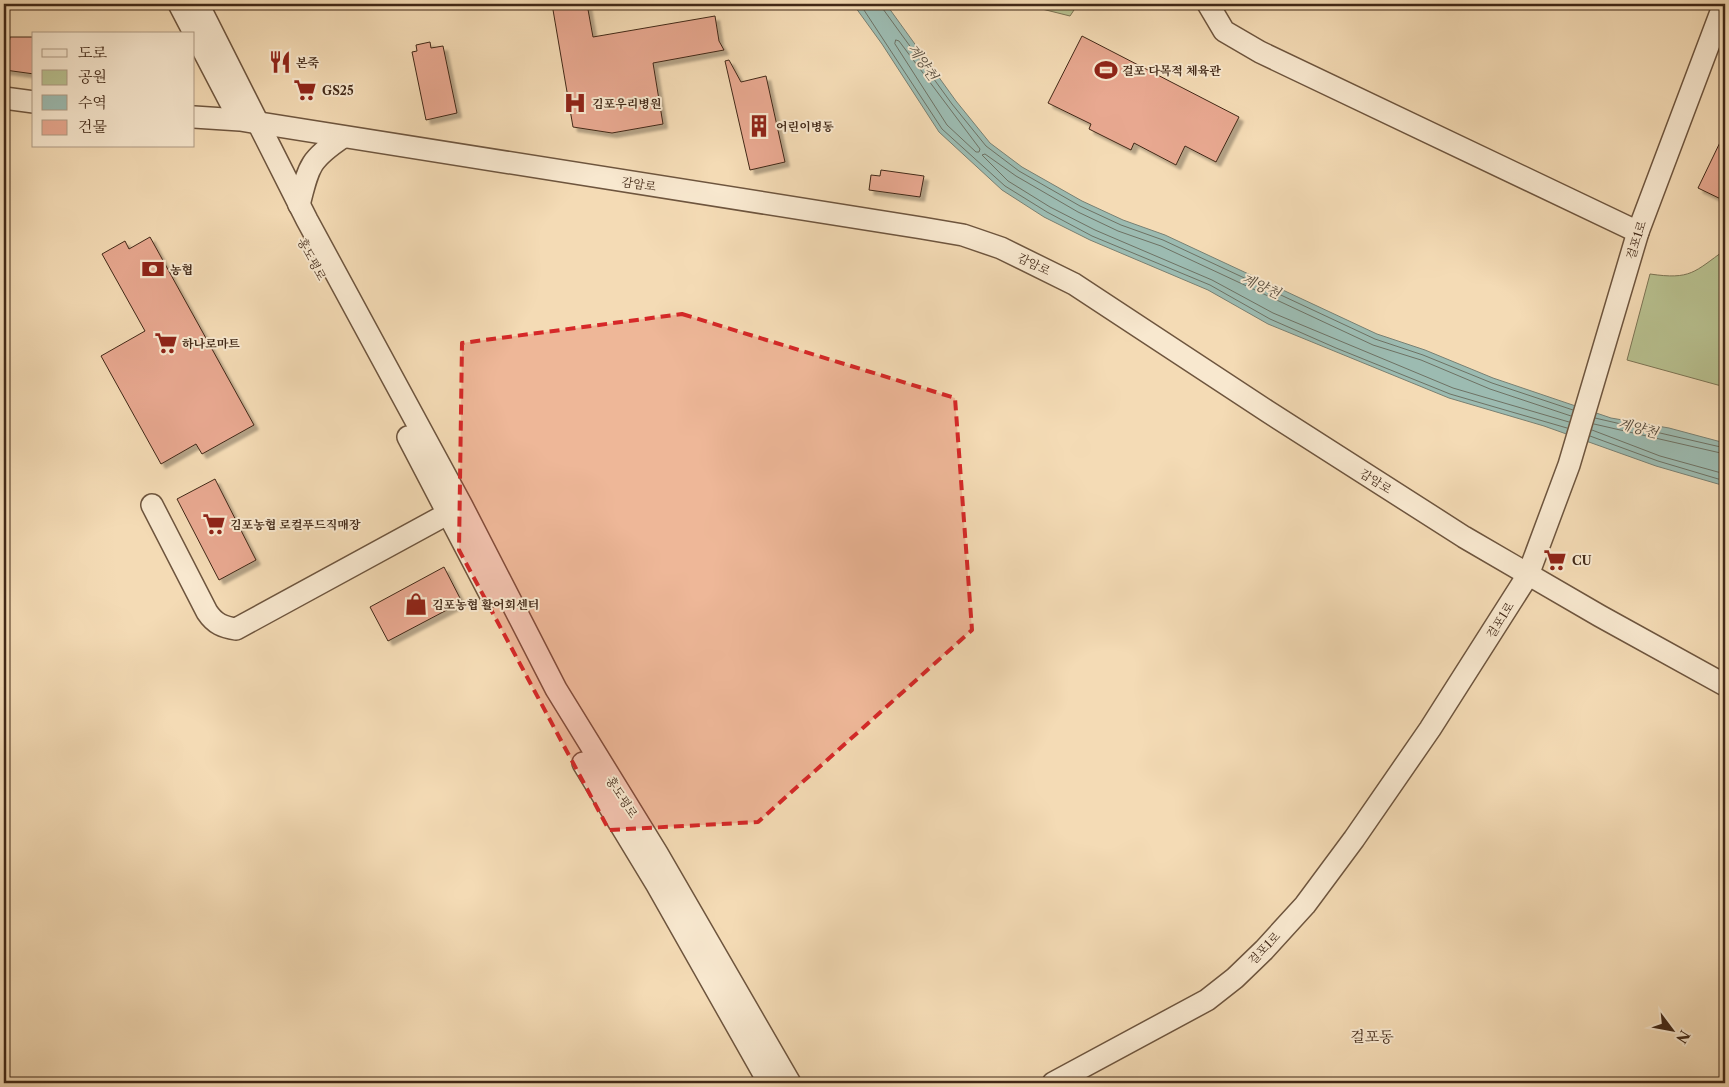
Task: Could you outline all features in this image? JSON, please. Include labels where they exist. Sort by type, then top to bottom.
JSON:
[{"type":"street","name":"홍도평로","points":[[179,4],[299,205],[455,509],[545,699],[657,885],[769,1083]]},
{"type":"street","name":"홍도평로","points":[[198,4],[249,122],[455,509],[556,690],[657,853],[790,1083]]},
{"type":"street","points":[[1208,4],[1224,31],[1260,52],[1638,232]]},
{"type":"street","name":"걸포1로","points":[[1053,1083],[1207,1000],[1235,978],[1264,950],[1305,904],[1354,839],[1430,729],[1528,575],[1569,465],[1638,232],[1724,4]]},
{"type":"street","points":[[4,98],[32,102]]},
{"type":"street","name":"감암로","points":[[195,117],[249,122],[922,228],[963,235],[1001,248],[1074,284],[1267,411],[1528,575],[1725,685]]},
{"type":"street","points":[[299,205],[307,174],[314,159],[343,137]]},
{"type":"street","points":[[152,505],[207,612],[214,622],[236,630],[455,509]]},
{"type":"highlighted area","points":[[682,314],[955,398],[972,630],[758,822],[609,830],[459,550],[462,343]]},
{"type":"green space","points":[[1035,4],[1078,4],[1070,16],[1042,9]]},
{"type":"green space","points":[[1725,250],[1725,387],[1627,360],[1650,274],[1664,276],[1684,275],[1698,269]]},
{"type":"water","name":"계양천","points":[[853,4],[886,4],[956,101],[990,143],[1022,167],[1082,201],[1123,220],[1165,235],[1377,334],[1425,350],[1493,378],[1611,418],[1669,428],[1725,443],[1725,486],[1656,466],[1544,426],[1449,398],[1268,324],[1208,290],[1090,240],[1044,217],[1002,190],[939,132],[882,44]]},
{"type":"building","points":[[552,4],[587,4],[593,37],[715,16],[719,41],[724,50],[653,63],[663,124],[612,133],[573,127]]},
{"type":"building","name":"걸포 다목적 체육관","points":[[1082,36],[1239,117],[1216,162],[1185,146],[1176,165],[1134,143],[1131,150],[1089,129],[1091,124],[1048,103]]},
{"type":"building","points":[[10,37],[32,37],[32,74],[5,70]]},
{"type":"building","points":[[430,42],[431,48],[443,46],[457,113],[426,120],[412,52],[417,51],[416,45]]},
{"type":"building","name":"어린이병동","points":[[729,60],[741,82],[766,76],[785,162],[750,170],[725,61]]},
{"type":"building","points":[[1725,132],[1725,201],[1698,188]]},
{"type":"building","points":[[881,170],[924,176],[920,197],[869,190],[871,175],[880,176]]},
{"type":"building","name":"하나로마트","points":[[150,237],[254,425],[202,454],[196,444],[161,464],[101,356],[145,331],[102,254],[125,241],[129,249]]},
{"type":"building","name":"김포농협 로컬푸드직매장","points":[[215,479],[256,560],[219,580],[177,499]]},
{"type":"building","name":"김포농협 활어회센터","points":[[444,567],[462,602],[388,641],[370,607]]},
{"type":"place","name":"본죽","points":[[280,62]]},
{"type":"place","name":"걸포 다목적 체육관","points":[[1106,70]]},
{"type":"place","name":"GS25","points":[[305,90]]},
{"type":"place","name":"김포우리병원","points":[[575,103]]},
{"type":"place","name":"어린이병동","points":[[759,126]]},
{"type":"place","name":"농협","points":[[153,269]]},
{"type":"place","name":"하나로마트","points":[[166,343]]},
{"type":"place","name":"김포농협 로컬푸드직매장","points":[[214,524]]},
{"type":"place","name":"CU","points":[[1555,560]]},
{"type":"place","name":"김포농협 활어회센터","points":[[416,604]]},
{"type":"district","name":"걸포동","points":[[1372,1036]]}]
